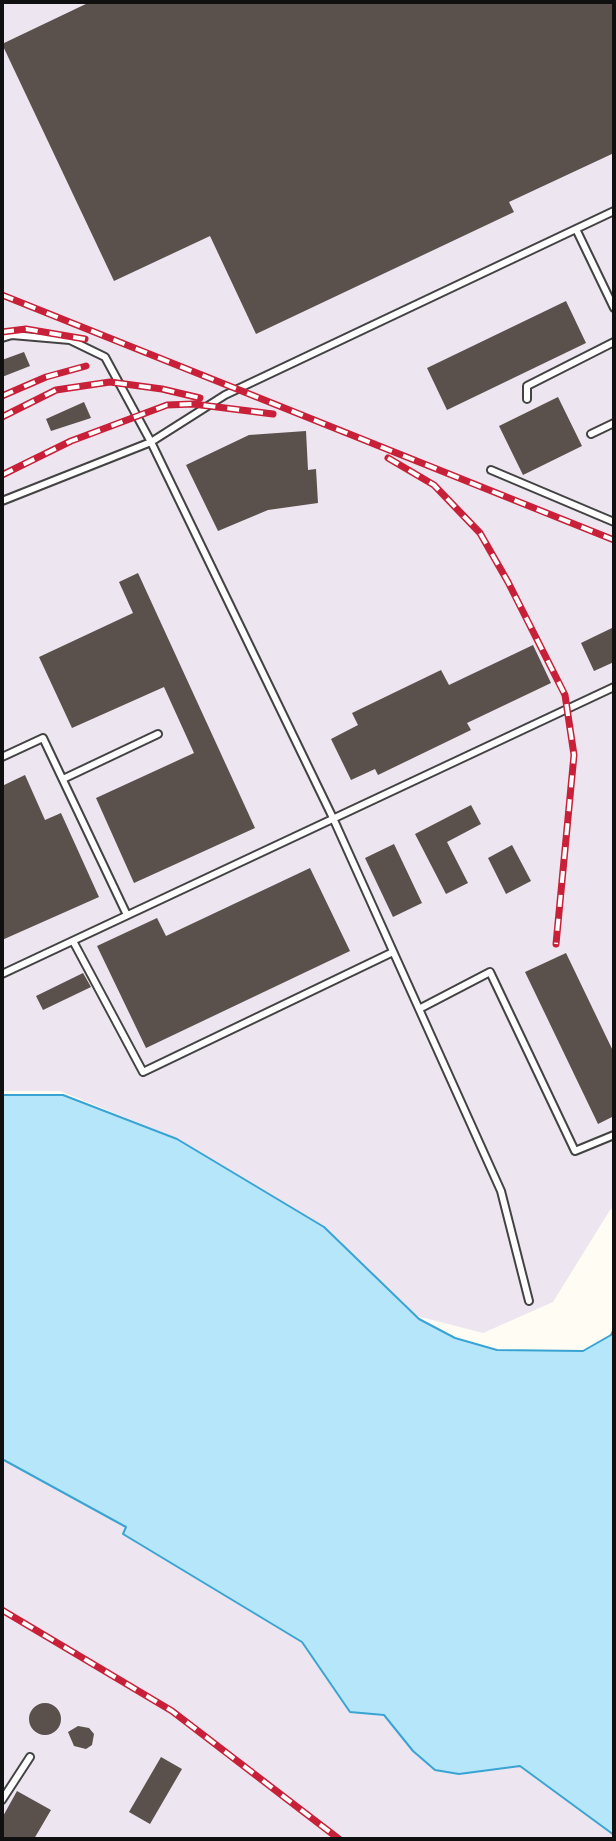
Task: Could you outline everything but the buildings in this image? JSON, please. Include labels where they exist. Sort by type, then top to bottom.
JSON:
[{"type":"lane","points":[[2,501],[151,442],[225,395],[614,211]]},
{"type":"lane","points":[[576,229],[614,308]]},
{"type":"lane","points":[[2,338],[12,335],[70,340],[105,357],[151,442],[333,818],[501,1191],[529,1301]]},
{"type":"lane","points":[[527,399],[527,386],[614,342]]},
{"type":"lane","points":[[591,434],[614,423]]},
{"type":"lane","points":[[491,470],[614,522]]},
{"type":"lane","points":[[2,974],[614,687]]},
{"type":"lane","points":[[63,779],[158,734]]},
{"type":"lane","points":[[2,757],[43,738],[127,915]]},
{"type":"lane","points":[[73,941],[143,1072],[393,952]]},
{"type":"lane","points":[[419,1009],[490,972],[575,1151],[614,1135]]},
{"type":"lane","points":[[2,1800],[30,1757]]},
{"type":"shaded area","points":[[2,2],[614,2],[614,1208],[553,1302],[483,1333],[417,1316],[323,1228],[176,1138],[60,1091],[2,1091]]},
{"type":"shaded area","points":[[2,1459],[127,1527],[124,1534],[302,1642],[366,1714],[384,1715],[397,1730],[459,1774],[520,1766],[614,1835],[614,1839],[2,1839]]},
{"type":"water","points":[[2,1095],[63,1095],[177,1139],[324,1227],[419,1319],[455,1338],[497,1350],[583,1351],[611,1335],[614,1329],[614,1835],[520,1766],[459,1774],[435,1770],[413,1751],[384,1715],[350,1712],[302,1642],[123,1534],[126,1527],[2,1459]]},
{"type":"railway","points":[[2,295],[614,540]]},
{"type":"railway","points":[[2,332],[26,329],[85,339]]},
{"type":"railway","points":[[2,396],[46,377],[86,366]]},
{"type":"railway","points":[[2,417],[56,390],[110,382],[200,398]]},
{"type":"railway","points":[[2,475],[71,441],[167,405],[193,404],[273,414]]},
{"type":"railway","points":[[388,458],[434,485],[480,533],[565,695],[574,755],[556,944]]},
{"type":"railway","points":[[2,1610],[172,1711],[339,1839]]}]
